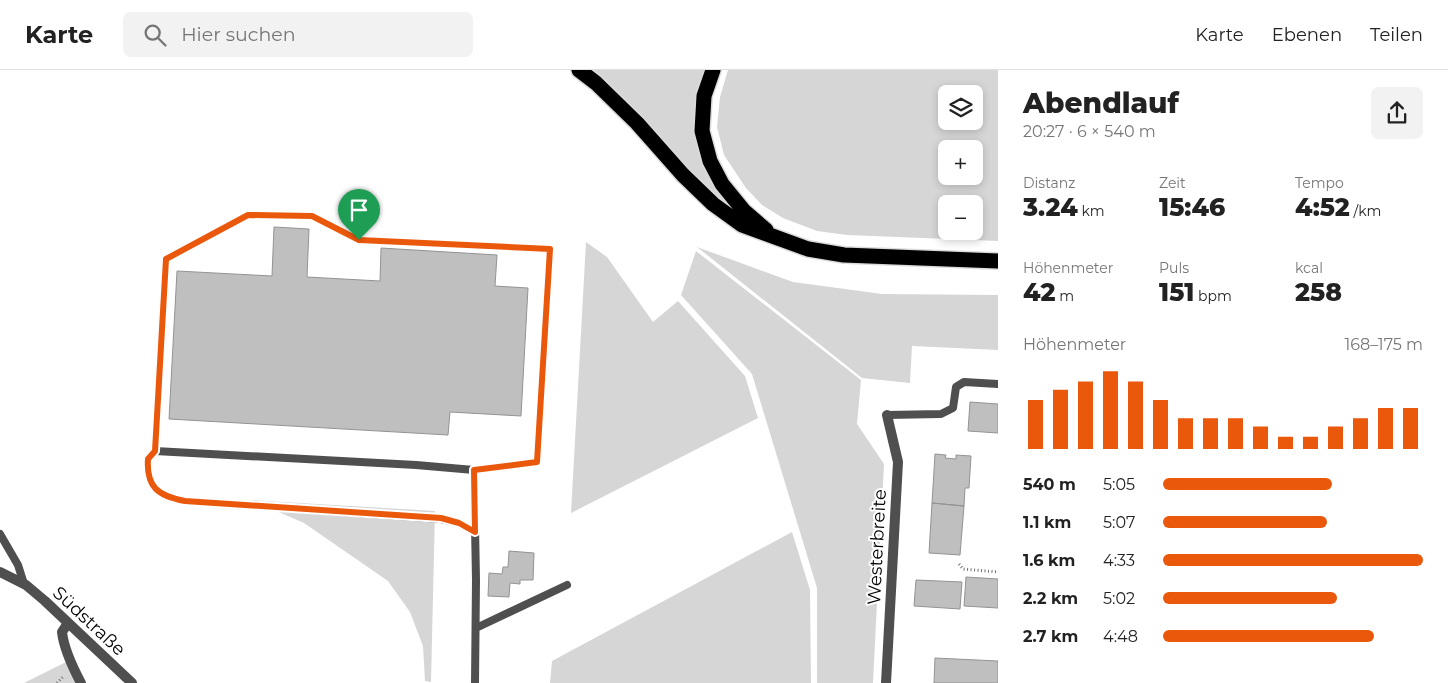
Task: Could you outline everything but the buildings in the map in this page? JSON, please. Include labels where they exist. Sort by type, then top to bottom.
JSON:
[{"type":"highway","points":[[578,70],[596,83],[637,123],[683,175],[713,204],[742,225],[808,249],[844,255],[998,261]]},
{"type":"highway","points":[[714,70],[704,96],[702,131],[710,161],[722,184],[744,211],[775,237]]},
{"type":"street","name":"Westerbreite","points":[[886,683],[898,462],[887,415]]},
{"type":"street","name":"Südstraße","points":[[0,572],[24,584],[45,601],[132,683]]},
{"type":"street","points":[[68,623],[62,632],[63,639],[73,668],[81,683]]},
{"type":"lane","points":[[155,451],[416,465],[474,470],[537,462],[550,249],[359,240],[312,216],[248,215],[166,259],[155,451],[148,459],[147,473],[153,486],[160,494],[172,499],[185,501],[441,518],[459,523],[475,532]]},
{"type":"lane","points":[[887,415],[942,414],[953,408],[956,387],[964,382],[998,384]]},
{"type":"lane","points":[[474,470],[475,683]]},
{"type":"lane","points":[[0,534],[18,564],[24,584]]},
{"type":"lane","points":[[476,628],[567,584]]},
{"type":"path","points":[[959,564],[963,569],[998,572]]},
{"type":"shaded area","points":[[591,70],[705,70],[697,95],[696,131],[739,215],[719,199],[688,169],[630,104]]},
{"type":"shaded area","points":[[728,70],[998,70],[998,241],[973,240],[983,240],[983,195],[938,195],[938,239],[847,235],[817,231],[783,218],[762,205],[746,188],[724,155],[717,127],[720,97]]},
{"type":"shaded area","points":[[586,242],[607,257],[653,322],[678,301],[745,376],[758,418],[571,513]]},
{"type":"shaded area","points":[[697,247],[793,282],[882,294],[998,295],[998,350],[912,346],[910,383],[862,378]]},
{"type":"shaded area","points":[[696,251],[861,380],[857,424],[884,464],[873,683],[817,683],[817,588],[752,374],[681,295]]},
{"type":"shaded area","points":[[251,500],[435,511],[431,682],[425,681],[423,646],[410,612],[388,581],[304,523]]},
{"type":"shaded area","points":[[792,532],[810,590],[811,683],[550,683],[552,661]]},
{"type":"shaded area","points":[[66,662],[77,683],[24,683]]},
{"type":"route","points":[[248,215],[312,216],[359,240],[550,249],[537,462],[474,470],[475,532],[459,523],[441,518],[185,501],[172,499],[160,494],[153,486],[147,473],[148,459],[155,451],[166,259],[248,215]]}]
